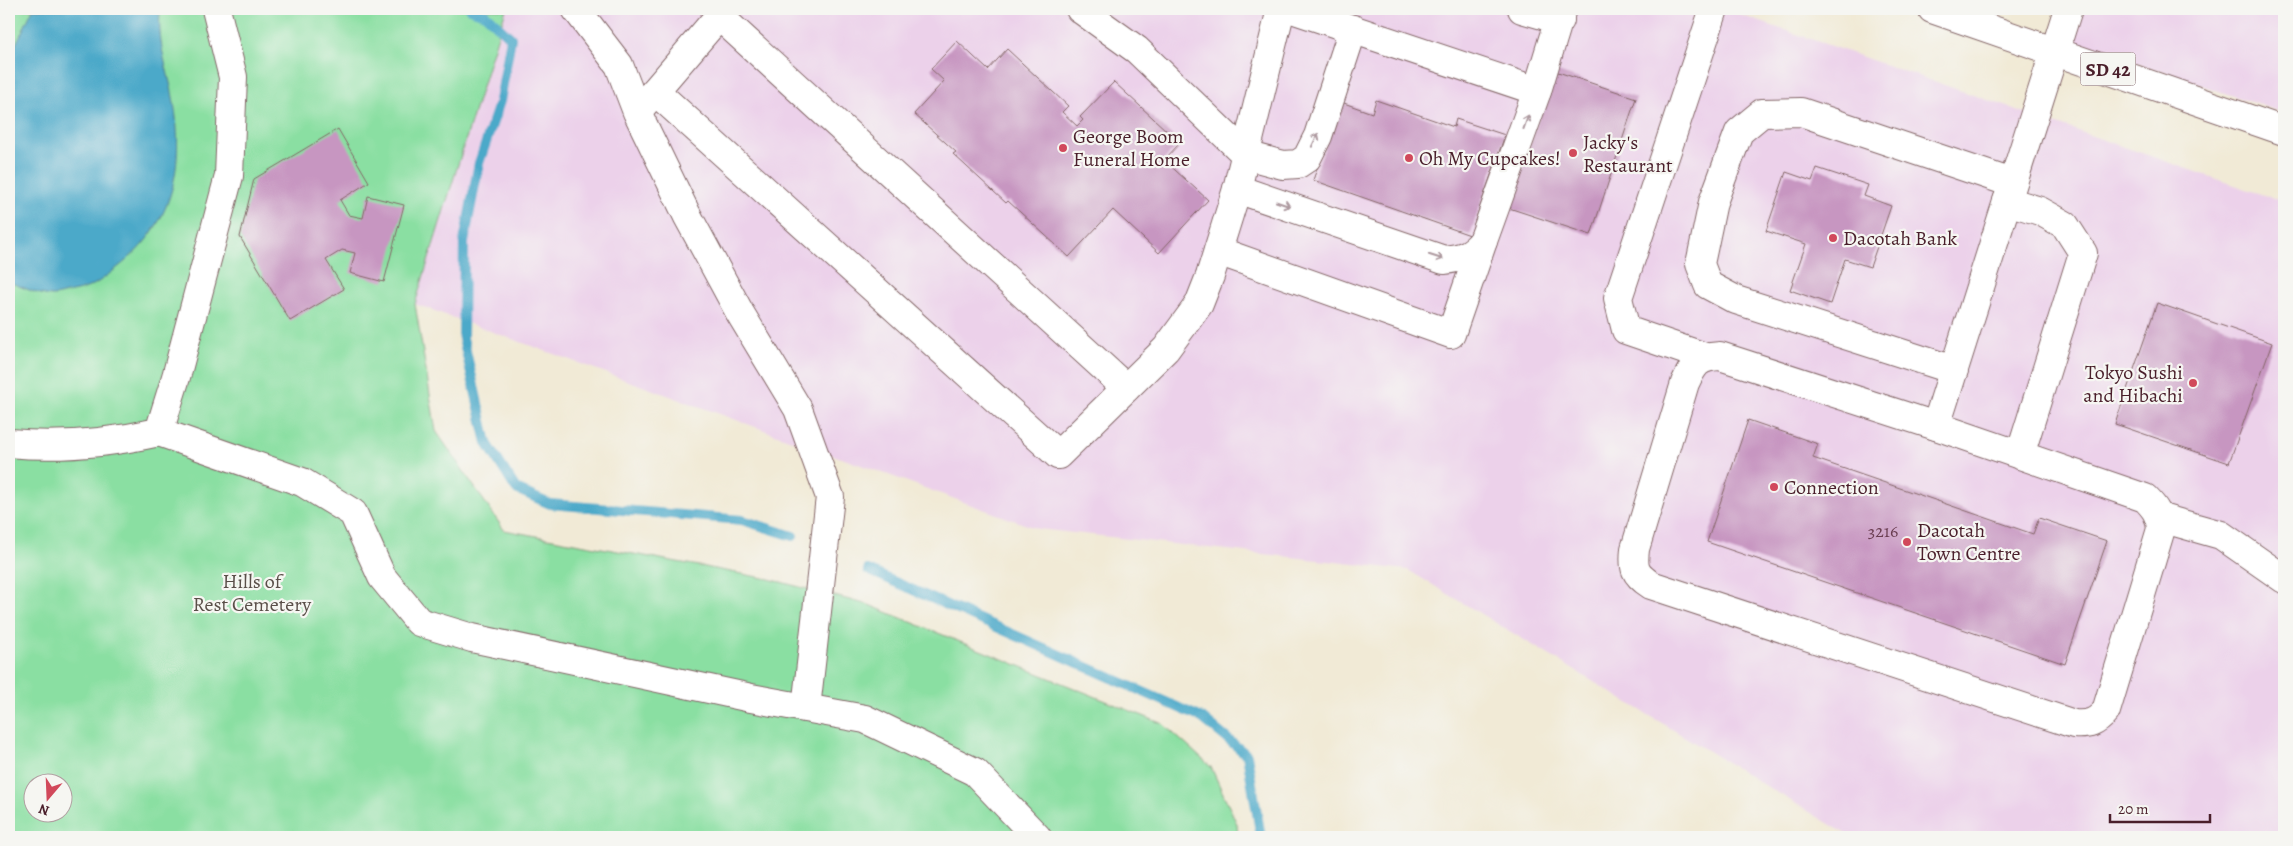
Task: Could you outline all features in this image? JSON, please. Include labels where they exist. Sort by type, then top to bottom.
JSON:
[{"type":"main road","points":[[159,432],[176,377],[229,176],[233,77],[216,9]]},
{"type":"main road","points":[[576,9],[619,64],[637,112],[687,215],[740,313],[798,409],[830,497],[806,708]]},
{"type":"main road","points":[[1080,9],[1137,50],[1246,155],[1283,165],[1298,164],[1306,158],[1318,136],[1353,29]]},
{"type":"main road","points":[[655,91],[1058,455],[1166,349],[1199,304],[1218,251],[1237,188],[1280,9]]},
{"type":"main road","points":[[1292,9],[1537,91]]},
{"type":"main road","points":[[1218,251],[1451,334],[1537,91],[1561,14],[1522,9]]},
{"type":"main road","points":[[1705,357],[1693,367],[1685,383],[1635,549],[1634,565],[1639,577],[1651,585],[2074,724],[2087,725],[2098,720],[2106,711],[2161,529],[2161,518],[2156,508],[2145,498],[1936,426],[1720,356],[1705,357],[1626,330],[1618,298],[1714,9]]},
{"type":"main road","name":"SD 42","points":[[1932,9],[2284,131]]},
{"type":"main road","points":[[1936,426],[2068,9]]},
{"type":"main road","points":[[637,112],[722,12],[1126,388]]},
{"type":"main road","points":[[1954,370],[1736,300],[1708,285],[1700,264],[1713,202],[1739,132],[1762,113],[1801,112],[2010,192],[2066,225],[2083,253],[2020,455]]},
{"type":"main road","points":[[1237,188],[1444,260],[1463,258],[1476,251],[1483,241]]},
{"type":"main road","points":[[9,443],[42,446],[110,442],[159,432],[302,482],[353,513],[382,577],[418,622],[472,638],[865,719],[975,772],[1037,837]]},
{"type":"main road","points":[[2161,518],[2221,535],[2284,579]]},
{"type":"shaded area","points":[[506,9],[1723,9],[2284,202],[2284,837],[1851,837],[1408,570],[1038,529],[415,304]]},
{"type":"shaded area","points":[[2084,9],[2284,9],[2284,113],[2073,42]]},
{"type":"green space","name":"Hills of Rest Cemetery","points":[[9,9],[506,9],[415,304],[436,431],[504,530],[769,579],[869,605],[1163,724],[1211,767],[1237,824],[1238,837],[9,837]]},
{"type":"water","points":[[33,9],[160,9],[161,40],[171,87],[177,139],[177,163],[172,187],[165,209],[153,230],[137,250],[99,282],[83,289],[54,296],[36,293],[9,282],[9,55]]},
{"type":"building","name":"George Boom Funeral Home","points":[[957,41],[988,70],[1007,49],[1068,106],[1062,112],[1077,126],[1083,120],[1080,117],[1114,82],[1180,143],[1164,160],[1208,200],[1159,253],[1113,210],[1069,257],[1008,201],[1006,203],[953,154],[956,152],[914,114],[944,81],[931,69]]},
{"type":"building","name":"Jacky's Restaurant","points":[[1555,71],[1636,98],[1591,235],[1509,208]]},
{"type":"building","name":"Oh My Cupcakes!","points":[[1376,100],[1454,127],[1456,119],[1505,135],[1470,235],[1313,180],[1341,102],[1372,113]]},
{"type":"building","points":[[338,129],[369,182],[340,200],[349,215],[363,218],[368,196],[404,205],[384,282],[350,273],[355,253],[342,250],[326,260],[344,289],[290,321],[240,237],[254,179]]},
{"type":"building","name":"Dacotah Bank","points":[[1817,168],[1868,185],[1864,196],[1891,206],[1870,267],[1845,259],[1830,304],[1790,290],[1806,244],[1766,231],[1786,172],[1812,181]]},
{"type":"building","name":"Tokyo Sushi and Hibachi","points":[[2157,303],[2272,343],[2229,463],[2115,424]]},
{"type":"building","name":"Dacotah Town Centre","points":[[1748,420],[1818,444],[1813,458],[2033,534],[2039,518],[2107,541],[2065,664],[1707,542]]},
{"type":"waterway","points":[[470,9],[485,14],[511,38],[500,101],[479,163],[464,242],[463,338],[487,443],[516,489],[550,504],[742,520],[793,536]]},
{"type":"waterway","points":[[868,570],[1202,718],[1247,755],[1261,837]]},
{"type":"place","name":"George Boom Funeral Home","points":[[1063,148]]},
{"type":"place","name":"Jacky's Restaurant","points":[[1573,153]]},
{"type":"place","name":"Oh My Cupcakes!","points":[[1409,158]]},
{"type":"place","name":"Dacotah Bank","points":[[1833,238]]},
{"type":"place","name":"Tokyo Sushi and Hibachi","points":[[2193,383]]},
{"type":"place","name":"Connection","points":[[1774,487]]},
{"type":"place","name":"Dacotah Town Centre","points":[[1907,542]]}]
